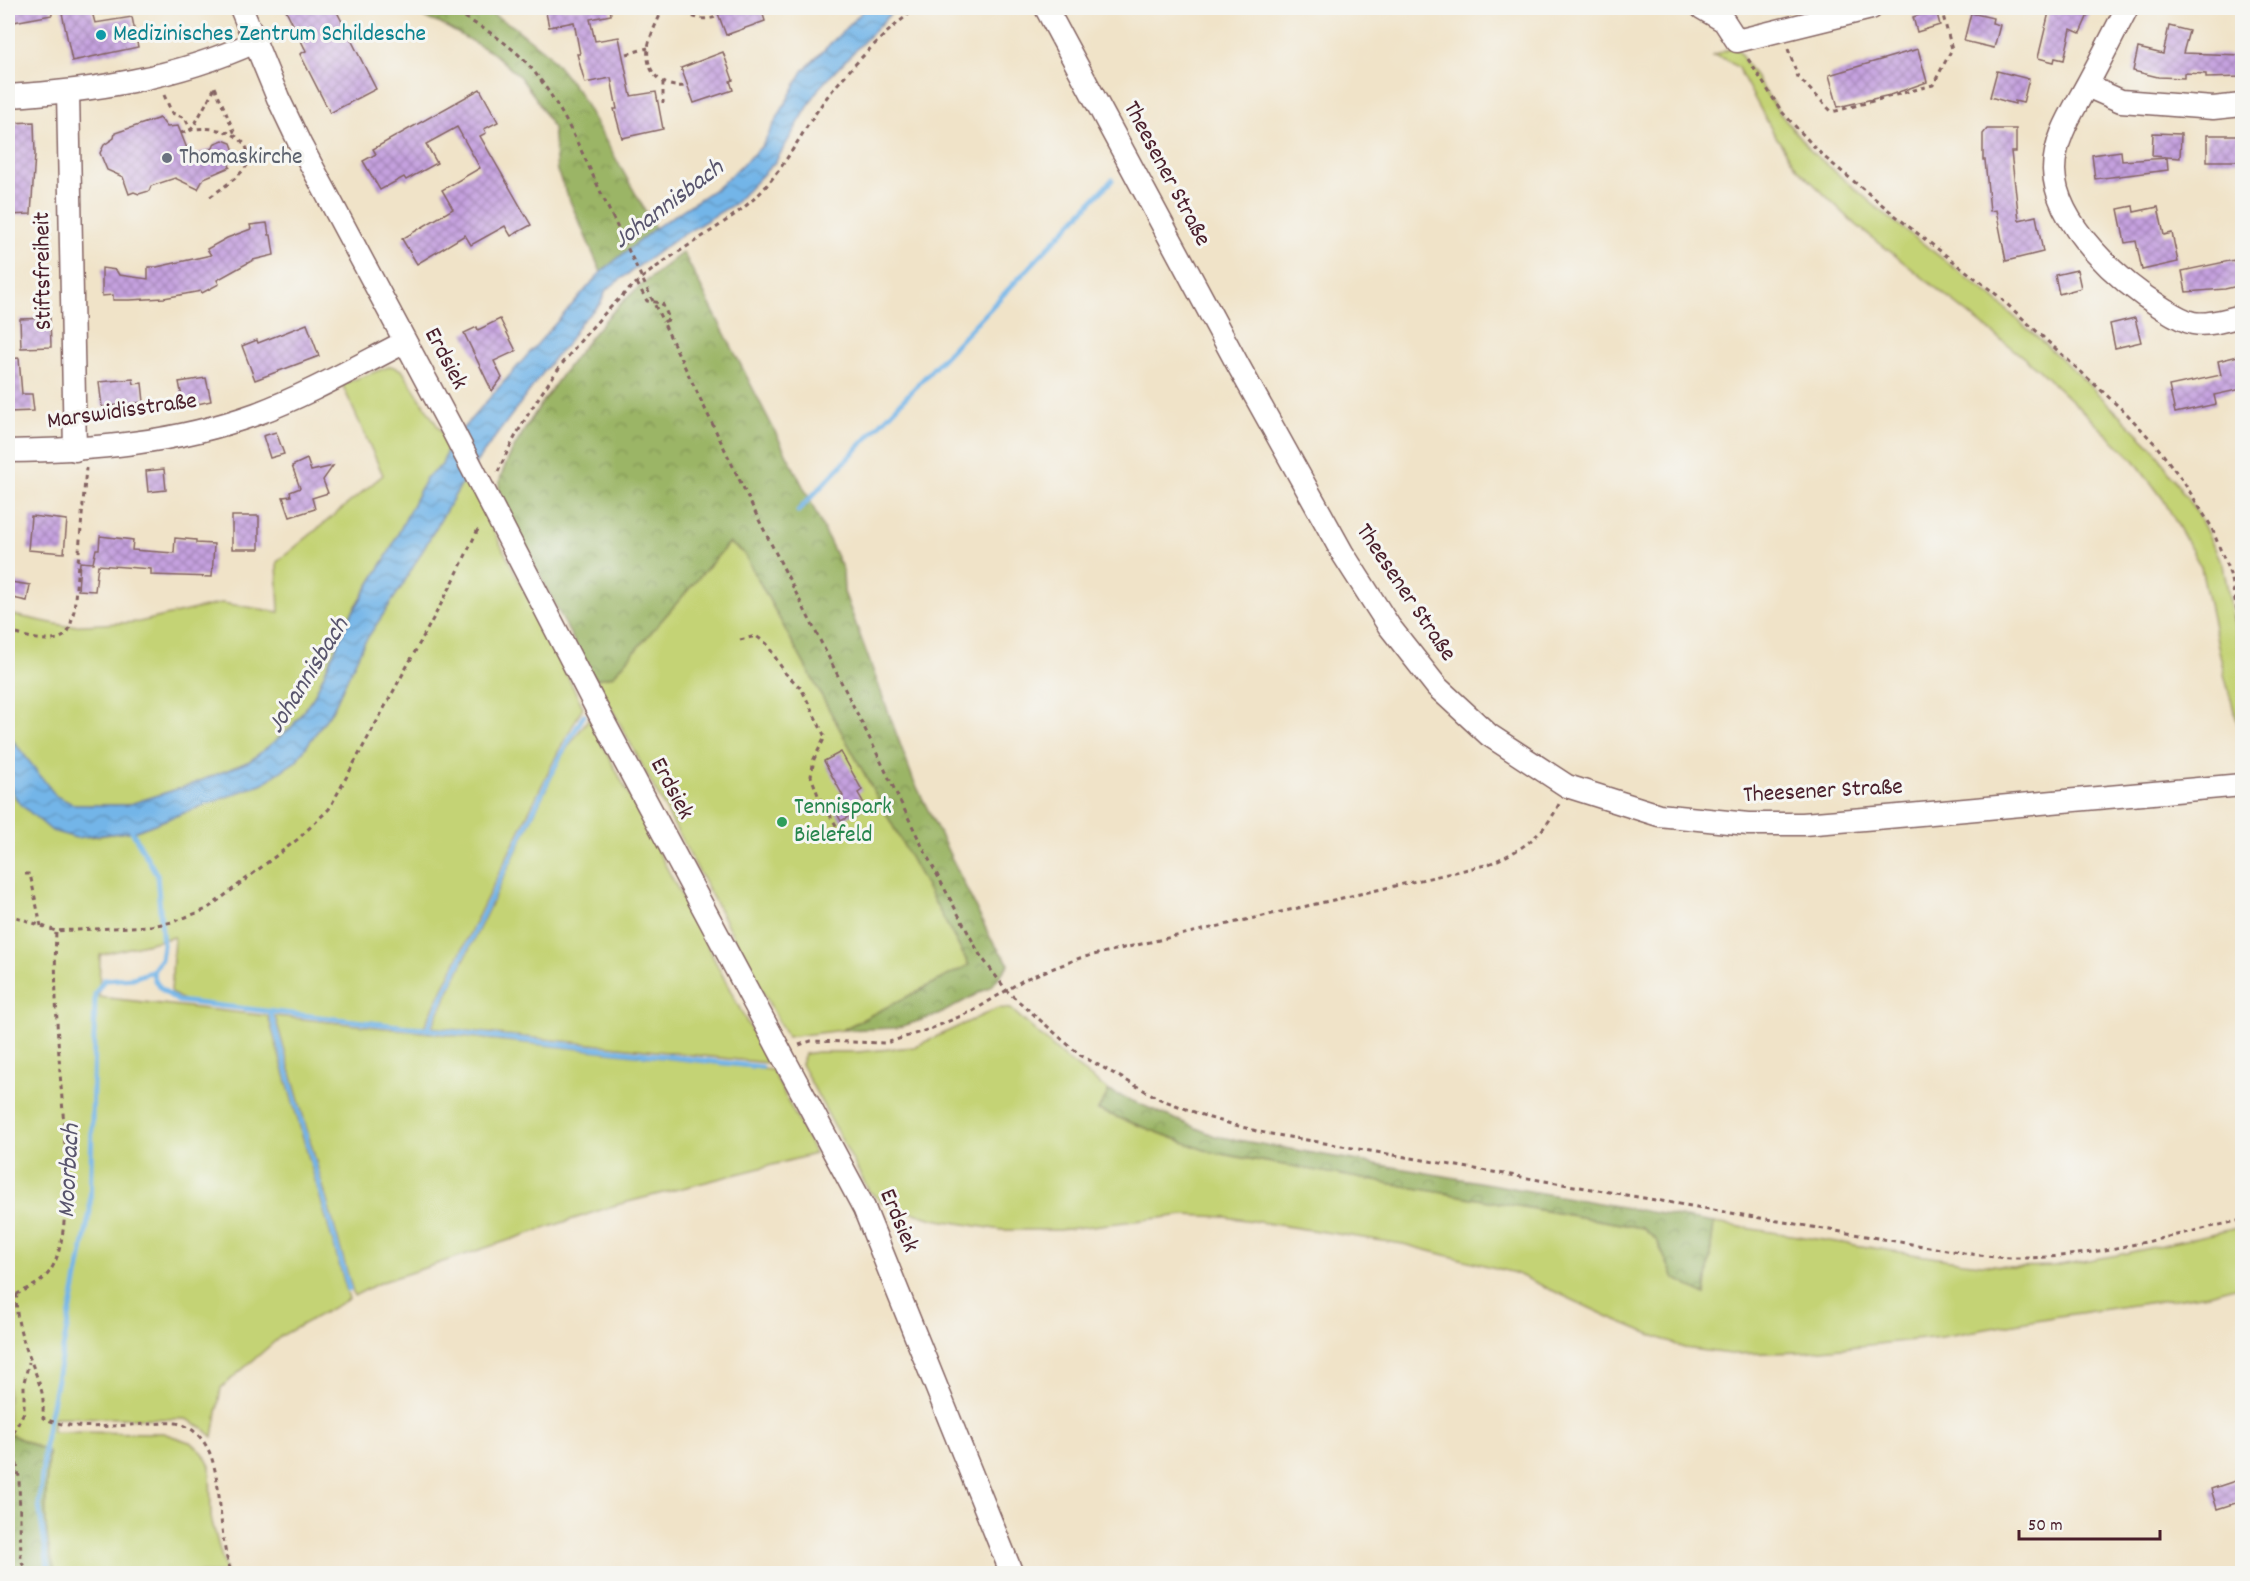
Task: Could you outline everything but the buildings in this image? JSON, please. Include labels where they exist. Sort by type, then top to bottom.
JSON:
[{"type":"street","name":"Erdsiek","points":[[241,8],[287,118],[599,713],[864,1208],[1012,1574]]},
{"type":"street","name":"Theesener Straße","points":[[1046,8],[1238,365],[1343,554],[1389,626],[1437,687],[1489,735],[1567,786],[1659,815],[1748,824],[1803,824],[2242,785]]},
{"type":"street","points":[[1702,8],[1724,21],[1737,41],[1871,8]]},
{"type":"street","points":[[2127,8],[2067,120],[2057,150],[2054,168],[2065,208],[2082,237],[2107,265],[2146,298],[2172,314],[2193,323],[2213,323],[2242,316]]},
{"type":"street","points":[[8,96],[68,92],[159,76],[214,59],[255,42]]},
{"type":"street","points":[[2087,86],[2121,101],[2213,108],[2242,105]]},
{"type":"street","name":"Stiftsfreiheit","points":[[68,92],[81,450]]},
{"type":"street","name":"Marswidisstraße","points":[[8,451],[81,450],[181,435],[240,419],[297,396],[405,342]]},
{"type":"path","points":[[450,8],[484,27],[521,58],[540,79],[556,105],[758,518],[980,955],[1007,991],[1080,1055],[1160,1099],[1210,1118],[1260,1132],[1964,1253],[2013,1258],[2055,1256],[2118,1247],[2242,1220]]},
{"type":"path","points":[[663,8],[651,34],[648,48],[651,71],[658,80],[676,86],[685,86]]},
{"type":"path","points":[[676,8],[693,17],[702,19],[716,17]]},
{"type":"path","points":[[8,914],[56,931],[151,926],[173,922],[207,909],[298,839],[329,809],[452,584],[489,501],[503,460],[543,392],[589,329],[637,283],[671,257],[737,213],[758,194],[781,169],[827,97],[871,49],[917,8]]},
{"type":"path","points":[[1783,31],[1798,77],[1832,112],[1933,85],[1952,49],[1941,8]]},
{"type":"path","points":[[1737,41],[1782,111],[1823,156],[1997,295],[2127,414],[2155,444],[2183,481],[2211,526],[2230,574],[2242,637]]},
{"type":"path","points":[[627,54],[648,48]]},
{"type":"path","points":[[159,76],[168,108],[172,113],[185,118],[191,130]]},
{"type":"path","points":[[663,82],[663,103]]},
{"type":"path","points":[[191,130],[214,87],[235,135]]},
{"type":"path","points":[[181,133],[206,127],[235,135],[240,138],[246,149],[248,161],[243,170],[210,197]]},
{"type":"path","points":[[637,283],[647,301],[662,303],[668,316],[668,320],[663,322]]},
{"type":"path","points":[[8,632],[50,641],[64,636],[69,631],[74,610],[81,450]]},
{"type":"path","points":[[740,640],[756,636],[767,644],[785,673],[801,688],[825,737],[814,759],[811,776],[818,795],[840,832],[855,840]]},
{"type":"path","points":[[781,1051],[811,1041],[886,1043],[930,1029],[973,1011],[1025,979],[1080,958],[1486,865],[1514,854],[1536,837],[1555,811],[1567,786]]},
{"type":"path","points":[[25,874],[30,874],[41,926]]},
{"type":"path","points":[[16,1294],[37,1284],[51,1271],[60,1244],[64,1220],[65,1151],[56,996],[56,931]]},
{"type":"path","points":[[8,1290],[16,1294]]},
{"type":"path","points":[[16,1294],[15,1310],[42,1392],[43,1418],[56,1423],[89,1426],[176,1423],[195,1431],[210,1453],[218,1479],[220,1518],[228,1564],[232,1574]]},
{"type":"path","points":[[28,1574],[21,1561],[19,1477],[12,1436],[24,1412],[24,1382],[30,1360]]},
{"type":"path","points":[[8,1426],[19,1423]]},
{"type":"green space","points":[[481,8],[513,26],[549,55],[577,90],[655,228],[601,272],[557,171],[553,128],[535,97],[520,77],[493,53],[441,24],[424,18],[420,9]]},
{"type":"green space","points":[[1735,46],[1778,111],[1811,151],[1882,212],[1991,296],[2079,375],[2153,448],[2199,516],[2223,565],[2242,665],[2242,739],[2225,678],[2201,567],[2163,499],[2134,460],[2038,369],[1854,223],[1797,168],[1773,132],[1738,68],[1725,59],[1713,56]]},
{"type":"green space","points":[[683,252],[808,496],[843,570],[844,592],[913,779],[991,939],[1009,964],[992,986],[938,1015],[896,1028],[842,1030],[969,965],[743,552],[729,543],[613,676],[596,679],[589,671],[510,519],[499,491],[502,475],[511,454],[542,402],[561,376],[595,332],[624,300]]},
{"type":"green space","points":[[391,366],[402,370],[449,444],[442,465],[426,478],[388,554],[351,614],[313,698],[291,728],[250,761],[190,785],[127,805],[75,805],[55,796],[8,734],[8,614],[66,626],[139,622],[222,603],[279,612],[277,562],[383,475],[342,384]]},
{"type":"green space","points":[[466,476],[583,707],[558,752],[424,1027],[185,1001],[171,993],[174,937],[100,955],[99,997],[268,1016],[349,1299],[281,1336],[221,1388],[213,1437],[203,1428],[186,1419],[55,1417],[52,1432],[163,1433],[192,1443],[203,1453],[210,1466],[211,1518],[226,1573],[56,1573],[46,1529],[48,1452],[8,1433],[8,785],[19,803],[90,837],[136,831],[263,783],[296,761],[333,709],[364,643],[402,586]]},
{"type":"green space","name":"Tennispark Bielefeld","points":[[729,543],[743,552],[969,965],[842,1030],[787,1037],[596,679],[613,676]]},
{"type":"green space","points":[[589,718],[768,1063],[432,1027],[563,754]]},
{"type":"green space","points":[[998,1008],[1011,1009],[1064,1057],[1109,1091],[1098,1110],[1210,1152],[1643,1228],[1657,1241],[1674,1278],[1705,1295],[1714,1223],[1963,1262],[2011,1267],[2053,1266],[2118,1255],[2242,1227],[2242,1285],[2208,1294],[2059,1316],[1941,1337],[1804,1352],[1730,1354],[1684,1348],[1609,1317],[1515,1273],[1403,1244],[1226,1217],[1184,1215],[1059,1230],[1002,1230],[933,1219],[883,1203],[869,1191],[801,1064],[805,1054],[914,1047]]},
{"type":"green space","points":[[275,1016],[772,1070],[815,1154],[616,1205],[379,1283],[354,1296]]},
{"type":"green space","points":[[1109,1091],[1215,1136],[1714,1223],[1705,1295],[1674,1278],[1657,1241],[1643,1228],[1210,1152],[1098,1110]]},
{"type":"green space","points":[[8,1433],[48,1452],[46,1529],[56,1573],[8,1573]]},
{"type":"water","points":[[866,8],[896,8],[819,88],[776,161],[734,204],[676,239],[606,290],[600,304],[580,323],[567,344],[554,358],[466,476],[402,586],[364,643],[333,709],[296,761],[263,783],[136,831],[76,838],[52,831],[19,803],[8,785],[8,734],[56,796],[75,805],[127,805],[190,785],[250,761],[291,728],[313,698],[351,615],[388,554],[426,478],[442,465],[449,444],[601,272],[655,228],[718,187],[762,146],[803,71]]},
{"type":"waterway","points":[[798,511],[1112,180]]},
{"type":"waterway","points":[[427,1029],[561,754],[584,715]]},
{"type":"waterway","name":"Moorbach","points":[[49,1574],[39,1505],[46,1435],[90,1211],[95,994],[104,980],[133,978],[153,971],[161,959],[163,945],[157,875],[129,826]]},
{"type":"waterway","points":[[153,971],[158,985],[178,1001],[762,1067]]},
{"type":"waterway","points":[[270,1011],[349,1289]]},
{"type":"place","name":"Medizinisches Zentrum Schildesche","points":[[101,35]]},
{"type":"place","name":"Thomaskirche","points":[[167,158]]},
{"type":"place","name":"Tennispark Bielefeld","points":[[782,822]]},
{"type":"water label","name":"Johannisbach","points":[[669,205]]},
{"type":"water label","name":"Johannisbach","points":[[309,676]]}]
